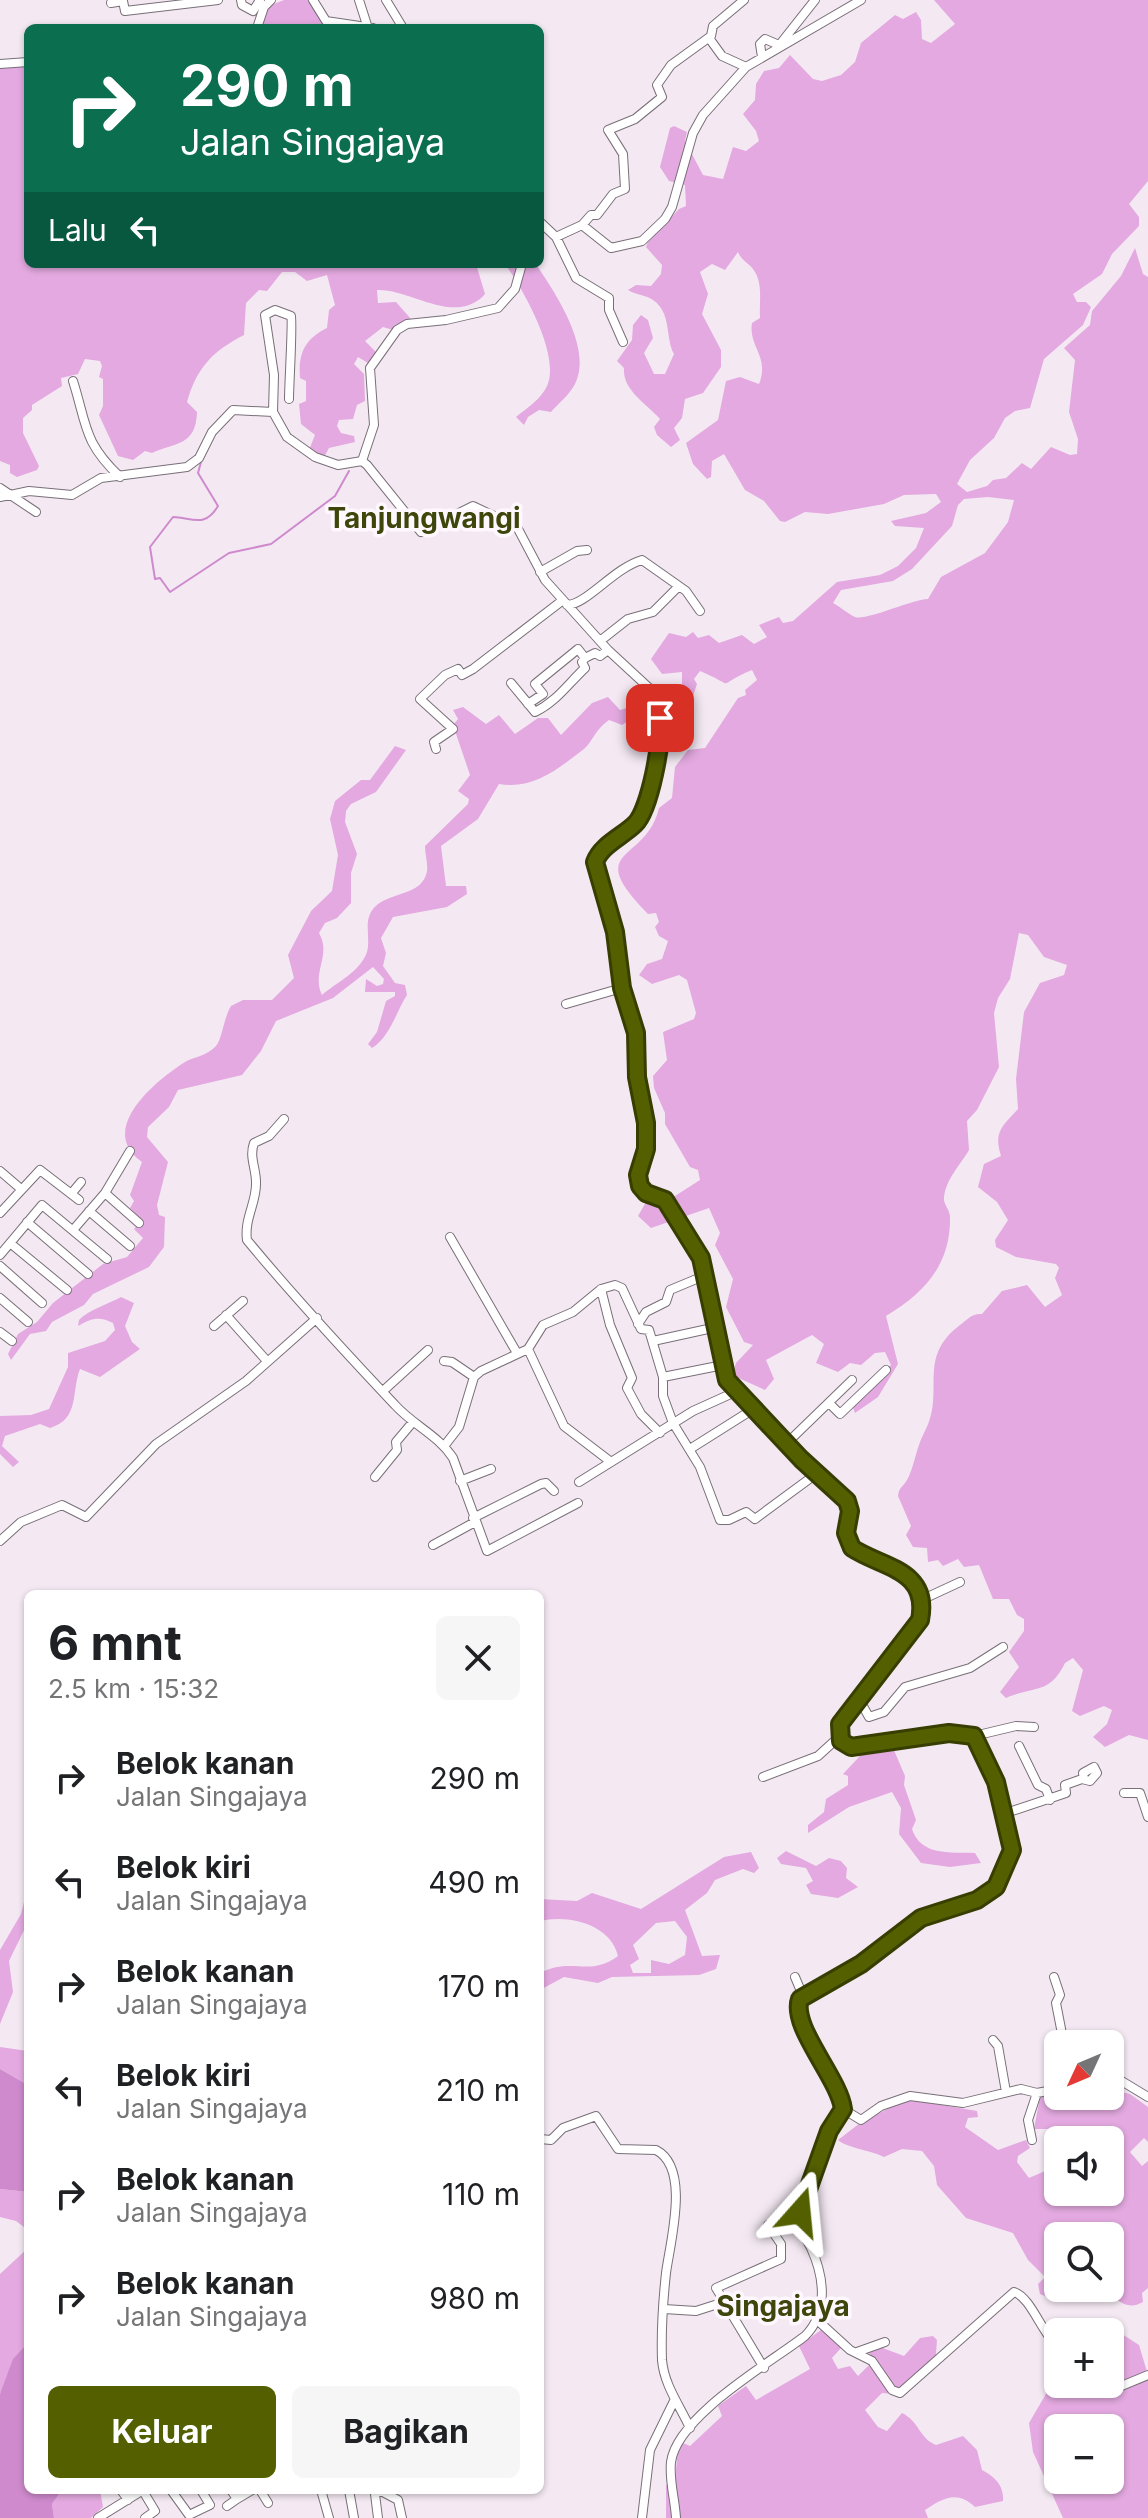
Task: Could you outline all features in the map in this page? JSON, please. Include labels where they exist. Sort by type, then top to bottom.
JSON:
[{"type":"street","points":[[111,3],[123,1],[125,11],[218,0]]},
{"type":"street","points":[[241,0],[242,5],[253,11],[260,0]]},
{"type":"street","points":[[258,24],[264,7],[271,0]]},
{"type":"street","points":[[313,0],[326,21],[352,24]]},
{"type":"street","points":[[359,0],[369,24]]},
{"type":"street","points":[[386,0],[401,24]]},
{"type":"street","points":[[556,237],[582,225],[602,210],[613,194],[625,189],[623,154],[608,130],[635,119],[661,99],[657,85],[667,68],[713,35],[713,26],[744,0]]},
{"type":"street","points":[[778,47],[815,0]]},
{"type":"street","points":[[582,225],[611,248],[642,241],[665,219],[672,207],[693,133],[703,115],[746,67],[861,0]]},
{"type":"street","points":[[709,38],[722,56],[746,67]]},
{"type":"street","points":[[762,57],[760,44],[765,39],[778,47]]},
{"type":"street","points":[[0,64],[24,62]]},
{"type":"street","points":[[544,226],[556,237],[576,278],[609,298],[609,310],[623,342]]},
{"type":"street","points":[[362,461],[374,425],[370,368],[397,330],[407,324],[446,320],[498,308],[515,289],[521,268]]},
{"type":"street","points":[[289,399],[288,358],[294,323],[291,316],[275,310],[265,315],[274,375],[273,412],[287,437],[315,457],[338,465],[362,461]]},
{"type":"street","points":[[73,381],[89,439],[104,462],[120,477]]},
{"type":"street","points":[[0,497],[12,497],[29,491],[72,495],[96,480],[191,465],[201,456],[212,432],[233,410],[273,412]]},
{"type":"street","points":[[362,461],[381,478],[421,532],[455,512],[479,507],[517,527],[540,572],[565,603],[650,690],[662,728],[651,798],[639,821],[598,854],[595,862],[615,932],[622,988],[634,1023],[637,1077],[645,1105],[646,1149],[639,1170],[640,1186],[646,1193],[665,1200],[701,1258],[726,1378],[735,1392],[755,1408],[816,1474],[849,1504],[846,1533],[852,1548],[904,1571],[919,1601],[920,1620],[840,1724],[844,1744],[851,1747],[949,1733],[974,1736],[1016,1726],[1034,1727]]},
{"type":"street","points":[[0,488],[36,512]]},
{"type":"street","points":[[540,572],[577,551],[587,550]]},
{"type":"street","points":[[436,749],[434,742],[453,729],[420,699],[445,675],[458,669],[462,675],[473,669],[565,603],[578,605],[618,570],[642,560],[699,604],[700,611]]},
{"type":"street","points":[[600,641],[628,619],[653,612],[678,587]]},
{"type":"street","points":[[528,704],[543,694],[535,684],[578,649],[585,658]]},
{"type":"street","points":[[511,683],[535,712],[549,706],[585,668],[582,662],[585,658],[595,653],[600,656],[608,650]]},
{"type":"street","points":[[566,1004],[622,988]]},
{"type":"street","points":[[284,1119],[269,1136],[256,1142],[251,1151],[257,1183],[246,1235],[264,1261],[412,1423],[445,1445],[489,1552],[578,1503]]},
{"type":"street","points":[[73,1230],[105,1193],[130,1151]]},
{"type":"street","points":[[2,1208],[40,1170],[79,1200]]},
{"type":"street","points":[[0,1171],[21,1189]]},
{"type":"street","points":[[71,1194],[81,1182]]},
{"type":"street","points":[[105,1193],[139,1223]]},
{"type":"street","points":[[0,1255],[42,1205],[107,1259]]},
{"type":"street","points":[[89,1211],[130,1246]]},
{"type":"street","points":[[27,1222],[88,1274]]},
{"type":"street","points":[[450,1237],[517,1353]]},
{"type":"street","points":[[10,1243],[67,1290]]},
{"type":"street","points":[[0,1266],[42,1303]]},
{"type":"street","points":[[638,1324],[646,1312],[666,1302],[670,1290],[706,1275]]},
{"type":"street","points":[[445,1445],[459,1427],[474,1377],[486,1367],[528,1349],[543,1325],[573,1312],[601,1289],[615,1285],[622,1288],[638,1324],[642,1329],[648,1329],[663,1377],[661,1392],[673,1423],[690,1449],[723,1521],[746,1512],[753,1519],[758,1517],[816,1474]]},
{"type":"street","points":[[601,1289],[610,1325],[632,1378],[628,1390],[641,1414],[660,1433]]},
{"type":"street","points":[[0,1298],[28,1322]]},
{"type":"street","points":[[214,1326],[243,1301]]},
{"type":"street","points":[[226,1315],[267,1361]]},
{"type":"street","points":[[0,1541],[21,1522],[62,1505],[86,1517],[156,1444],[267,1361],[317,1318]]},
{"type":"street","points":[[653,1341],[717,1327]]},
{"type":"street","points":[[0,1332],[12,1341]]},
{"type":"street","points":[[528,1349],[564,1426],[611,1462]]},
{"type":"street","points":[[383,1391],[428,1350]]},
{"type":"street","points":[[444,1361],[452,1362],[474,1377]]},
{"type":"street","points":[[663,1377],[723,1365]]},
{"type":"street","points":[[829,1403],[840,1414],[886,1370]]},
{"type":"street","points":[[787,1443],[852,1380]]},
{"type":"street","points":[[579,1482],[714,1399],[735,1392]]},
{"type":"street","points":[[690,1449],[755,1408]]},
{"type":"street","points":[[375,1477],[397,1450],[396,1442],[412,1423]]},
{"type":"street","points":[[460,1481],[491,1469]]},
{"type":"street","points":[[433,1545],[541,1484],[546,1483],[554,1491]]},
{"type":"street","points":[[919,1601],[960,1582]]},
{"type":"street","points":[[859,1699],[869,1717],[879,1714],[905,1687],[970,1668],[1003,1647]]},
{"type":"street","points":[[763,1777],[818,1756],[840,1736]]},
{"type":"street","points":[[974,1736],[996,1782],[1012,1854],[992,1891],[977,1900],[926,1916],[861,1964],[803,1996],[798,2004],[800,2016],[843,2109],[861,2120],[881,2106],[910,2096],[963,2103],[1021,2089],[1044,2092]]},
{"type":"street","points":[[1019,1746],[1039,1786],[1046,1789],[1050,1800]]},
{"type":"street","points":[[1003,1814],[1050,1800],[1066,1793],[1065,1785],[1084,1779]]},
{"type":"street","points":[[1124,1793],[1140,1793],[1148,1817]]},
{"type":"street","points":[[795,1977],[803,1996]]},
{"type":"street","points":[[1054,1977],[1060,1995],[1056,2003],[1061,2030]]},
{"type":"street","points":[[993,2040],[998,2046],[1006,2092]]},
{"type":"street","points":[[1124,2082],[1148,2097]]},
{"type":"street","points":[[1032,2140],[1028,2120],[1037,2093]]},
{"type":"street","points":[[676,2518],[671,2462],[676,2445],[727,2393],[805,2336],[816,2319],[822,2283],[800,2228],[800,2206],[829,2131],[843,2109]]},
{"type":"street","points":[[544,2139],[551,2140],[563,2128],[596,2116],[618,2149],[656,2150],[665,2157],[673,2174],[676,2193],[664,2309],[662,2363],[674,2401],[690,2428]]},
{"type":"street","points":[[764,2368],[721,2303],[716,2286],[781,2259],[781,2244],[768,2225]]},
{"type":"street","points":[[816,2319],[872,2361],[892,2390],[900,2393],[921,2378],[935,2359],[1000,2300],[1014,2292],[1023,2296],[1044,2332]]},
{"type":"street","points":[[664,2309],[696,2311],[721,2303]]},
{"type":"street","points":[[857,2352],[885,2342]]},
{"type":"street","points":[[1124,2385],[1148,2375]]},
{"type":"street","points":[[642,2518],[650,2450],[674,2401]]},
{"type":"street","points":[[649,2518],[651,2486]]},
{"type":"street","points":[[124,2494],[128,2500]]},
{"type":"street","points":[[98,2518],[137,2494]]},
{"type":"street","points":[[145,2494],[157,2515],[145,2518]]},
{"type":"street","points":[[174,2494],[189,2515],[210,2505],[203,2494]]},
{"type":"street","points":[[234,2494],[237,2499]]},
{"type":"street","points":[[227,2506],[245,2494]]},
{"type":"street","points":[[262,2494],[268,2503]]},
{"type":"street","points":[[322,2494],[329,2518]]},
{"type":"street","points":[[350,2494],[354,2518]]},
{"type":"street","points":[[375,2494],[378,2518]]},
{"type":"street","points":[[387,2494],[398,2500],[402,2518]]},
{"type":"shaded area","points":[[284,0],[309,0],[325,20],[333,24],[261,24],[269,6]]},
{"type":"shaded area","points":[[934,0],[1148,0],[1148,181],[1129,204],[1139,217],[1139,226],[1112,254],[1102,274],[1073,294],[1077,302],[1086,302],[1091,307],[1083,325],[1044,359],[1030,408],[1015,411],[1005,418],[994,438],[970,460],[957,484],[967,492],[987,486],[993,480],[1006,478],[1022,463],[1031,469],[1051,447],[1070,455],[1077,454],[1078,439],[1069,412],[1075,360],[1064,348],[1090,325],[1092,311],[1121,276],[1135,248],[1143,274],[1148,277],[1148,1740],[1129,1735],[1105,1747],[1093,1737],[1107,1724],[1112,1710],[1104,1706],[1080,1716],[1072,1711],[1083,1670],[1073,1658],[1041,1688],[1006,1698],[1000,1692],[1019,1667],[1009,1652],[1024,1631],[1024,1619],[1017,1615],[1009,1599],[993,1599],[979,1565],[964,1567],[958,1559],[943,1566],[938,1560],[928,1562],[927,1548],[913,1547],[906,1535],[911,1526],[898,1496],[930,1418],[935,1363],[946,1338],[970,1317],[982,1314],[1002,1291],[1027,1285],[1045,1307],[1062,1295],[1055,1278],[1059,1268],[1056,1264],[1016,1257],[996,1247],[995,1240],[1008,1220],[997,1202],[978,1187],[984,1164],[1001,1156],[999,1135],[1018,1109],[1016,1079],[1024,1012],[1040,983],[1064,975],[1067,965],[1044,957],[1028,935],[1019,933],[1010,979],[998,998],[994,1013],[999,1067],[977,1110],[967,1121],[969,1150],[945,1193],[944,1200],[950,1217],[946,1249],[933,1276],[912,1298],[886,1316],[898,1364],[878,1397],[855,1413],[852,1405],[891,1365],[885,1352],[875,1353],[861,1365],[850,1363],[838,1372],[816,1363],[824,1344],[812,1335],[766,1360],[774,1379],[765,1390],[732,1375],[736,1363],[753,1345],[744,1342],[726,1307],[733,1279],[715,1245],[720,1233],[709,1208],[651,1228],[638,1216],[646,1202],[675,1196],[700,1180],[698,1170],[690,1167],[665,1124],[665,1113],[654,1088],[653,1076],[667,1060],[663,1032],[694,1019],[696,1013],[687,980],[679,975],[652,984],[639,975],[647,964],[662,959],[668,941],[659,936],[655,927],[659,922],[656,913],[648,914],[629,892],[620,877],[619,865],[652,826],[659,808],[672,798],[675,767],[688,750],[705,748],[738,698],[746,695],[745,690],[757,680],[752,670],[726,683],[700,671],[694,679],[697,684],[693,696],[682,698],[682,672],[662,674],[651,659],[669,633],[686,637],[693,632],[698,638],[709,635],[719,643],[742,635],[754,644],[767,637],[759,625],[779,617],[783,623],[793,621],[837,582],[880,575],[898,566],[916,548],[924,528],[895,526],[891,521],[926,513],[941,502],[936,494],[904,495],[884,504],[828,514],[805,512],[785,522],[780,521],[764,501],[745,490],[724,454],[712,461],[711,477],[707,479],[693,464],[686,443],[718,420],[726,381],[740,377],[759,384],[762,374],[761,359],[752,331],[752,323],[760,318],[759,283],[753,269],[738,252],[725,270],[712,264],[700,272],[708,294],[702,314],[721,350],[721,367],[703,393],[685,399],[682,418],[674,428],[680,440],[671,447],[657,435],[654,427],[660,419],[631,390],[624,376],[624,368],[617,361],[632,340],[633,325],[641,315],[648,320],[653,338],[644,353],[654,374],[665,374],[674,354],[666,319],[659,305],[628,290],[636,285],[651,286],[661,274],[662,265],[646,247],[679,209],[686,206],[685,185],[669,181],[660,167],[670,128],[674,126],[687,132],[685,141],[703,175],[723,179],[733,147],[746,151],[759,141],[756,131],[743,114],[755,100],[756,84],[764,71],[779,68],[790,55],[813,79],[822,81],[841,75],[855,62],[861,43],[895,15],[903,19],[916,12],[921,20],[922,39],[931,43],[955,24]],"holes":[[[988,497],[1014,500],[1008,522],[985,553],[941,577],[928,599],[861,617],[852,616],[833,603],[841,590],[893,581],[912,569],[952,526],[958,505],[964,499]]]},
{"type":"shaded area","points":[[0,66],[24,66],[24,268],[477,268],[485,294],[473,303],[460,307],[432,304],[377,290],[378,303],[396,302],[411,319],[393,330],[383,327],[365,341],[376,352],[368,363],[358,357],[354,364],[364,374],[365,401],[357,405],[353,419],[339,420],[337,426],[341,433],[354,436],[355,442],[329,448],[324,457],[309,450],[315,435],[301,424],[299,404],[306,401],[306,381],[300,378],[300,369],[304,348],[327,328],[329,310],[335,305],[327,275],[307,281],[295,272],[282,272],[267,291],[259,290],[246,303],[244,335],[223,347],[201,370],[187,402],[197,412],[196,423],[189,437],[152,453],[145,451],[133,460],[118,456],[99,415],[103,406],[103,379],[99,377],[102,366],[100,361],[85,359],[78,374],[61,378],[62,386],[32,405],[32,410],[23,418],[23,433],[39,466],[37,470],[17,477],[10,473],[10,465],[0,461]]},
{"type":"shaded area","points":[[508,268],[539,268],[569,321],[579,354],[579,370],[570,391],[551,412],[539,410],[528,417],[524,425],[516,417],[544,391],[550,373],[545,341]]},
{"type":"shaded area","points":[[608,697],[620,710],[634,706],[628,721],[622,725],[609,720],[584,749],[534,781],[499,784],[478,819],[441,846],[446,886],[466,886],[467,894],[447,907],[393,917],[381,938],[386,953],[383,966],[395,983],[405,985],[407,995],[384,1037],[372,1048],[368,1044],[377,1032],[386,1001],[395,996],[395,992],[365,992],[366,979],[377,986],[383,984],[384,979],[373,967],[333,998],[276,1021],[261,1051],[242,1075],[178,1090],[169,1107],[148,1127],[147,1137],[168,1162],[157,1205],[159,1215],[165,1217],[164,1247],[149,1267],[93,1294],[84,1305],[52,1322],[46,1331],[30,1334],[11,1360],[8,1354],[18,1334],[37,1322],[53,1303],[103,1264],[127,1257],[143,1238],[134,1229],[142,1220],[130,1208],[134,1201],[130,1195],[142,1162],[129,1149],[125,1136],[127,1121],[135,1107],[173,1070],[216,1046],[231,1006],[243,1000],[272,1000],[294,978],[288,955],[311,911],[332,891],[338,855],[330,819],[335,801],[361,780],[370,780],[395,746],[406,750],[376,792],[351,804],[346,811],[345,822],[357,854],[351,873],[351,903],[337,918],[325,923],[319,933],[323,949],[319,979],[322,995],[354,971],[364,959],[368,946],[368,919],[373,909],[379,903],[419,885],[427,871],[425,846],[468,804],[469,799],[458,791],[470,775],[453,725],[458,719],[453,710],[463,707],[486,724],[499,715],[515,734],[538,718],[548,718],[561,735],[592,703]]},
{"type":"shaded area","points":[[121,1297],[134,1303],[125,1326],[132,1342],[140,1349],[100,1377],[80,1369],[73,1404],[60,1424],[50,1428],[40,1424],[5,1436],[2,1446],[19,1462],[13,1467],[0,1454],[0,1416],[31,1415],[49,1409],[68,1367],[68,1353],[105,1341],[115,1330],[113,1323],[104,1319],[91,1320],[78,1326],[79,1320]]},
{"type":"shaded area","points":[[884,1745],[893,1748],[905,1776],[904,1785],[916,1820],[912,1829],[916,1838],[937,1851],[975,1853],[981,1863],[950,1867],[921,1863],[899,1834],[901,1808],[892,1792],[849,1807],[808,1833],[808,1825],[824,1812],[826,1799],[848,1785],[848,1776],[843,1774],[859,1757],[861,1748]]},
{"type":"shaded area","points":[[786,1851],[816,1866],[829,1858],[841,1861],[847,1868],[846,1878],[858,1887],[838,1898],[811,1894],[806,1885],[813,1881],[806,1868],[781,1864],[777,1858]]},
{"type":"shaded area","points":[[751,1852],[759,1868],[754,1873],[743,1869],[715,1880],[707,1893],[685,1910],[702,1956],[720,1955],[716,1969],[699,1975],[612,1977],[598,1983],[564,1977],[544,1988],[544,1971],[562,1966],[598,1966],[618,1956],[614,1945],[598,1929],[563,1919],[544,1920],[544,1899],[577,1901],[592,1893],[641,1909],[724,1857]],"holes":[[[675,1921],[687,1937],[685,1955],[669,1964],[651,1960],[651,1973],[633,1973],[630,1965],[639,1959],[633,1945],[656,1923]]]},
{"type":"shaded area","points":[[24,1902],[24,1930],[9,1961],[13,1992],[0,2024],[0,1950],[21,1914]]},
{"type":"shaded area","points":[[0,2047],[24,2050],[24,2083],[0,2069]]},
{"type":"shaded area","points":[[0,2069],[24,2083],[24,2192],[0,2189]]},
{"type":"shaded area","points":[[1124,2092],[1148,2107],[1148,2142],[1144,2138],[1130,2152],[1142,2166],[1148,2161],[1148,2288],[1142,2293],[1143,2302],[1131,2306],[1122,2302],[1124,2222],[1044,2222],[1044,2276],[1028,2260],[1013,2233],[966,2218],[937,2185],[934,2166],[922,2151],[902,2149],[884,2157],[838,2140],[860,2123],[907,2099],[977,2111],[978,2117],[968,2118],[965,2127],[998,2150],[1026,2140],[1030,2148],[1018,2156],[1017,2162],[1029,2178],[1044,2171],[1044,2206],[1124,2206],[1124,2126],[1044,2126],[1044,2129],[1034,2129],[1040,2097],[1044,2096],[1044,2110],[1124,2110]]},
{"type":"shaded area","points":[[0,2189],[24,2192],[24,2227],[16,2221],[0,2217]]},
{"type":"shaded area","points":[[24,2252],[24,2350],[0,2394],[0,2274]]},
{"type":"shaded area","points":[[1044,2278],[1044,2296],[1040,2294],[1038,2284]]},
{"type":"shaded area","points":[[821,2330],[841,2348],[832,2358],[838,2369],[850,2366],[858,2376],[874,2360],[868,2351],[880,2347],[904,2356],[920,2338],[933,2336],[937,2340],[935,2367],[905,2395],[882,2393],[865,2410],[878,2427],[887,2431],[902,2413],[936,2445],[963,2436],[977,2450],[982,2470],[1000,2486],[1003,2501],[975,2507],[962,2499],[950,2498],[925,2510],[928,2518],[666,2518],[666,2485],[675,2480],[678,2448],[683,2443],[690,2446],[722,2416],[718,2406],[746,2386],[756,2400],[810,2369],[799,2346]]},
{"type":"shaded area","points":[[1124,2335],[1139,2345],[1148,2375],[1148,2518],[1063,2518],[1052,2494],[1124,2494],[1124,2414],[1044,2414],[1044,2476],[1033,2452],[1029,2423],[1044,2397],[1124,2398]]},
{"type":"shaded area","points":[[24,2347],[24,2494],[59,2494],[52,2504],[54,2518],[0,2518],[0,2394],[13,2359]]},
{"type":"shaded area","points":[[59,2494],[101,2494],[103,2507],[91,2518],[54,2518],[52,2504]]},
{"type":"waterway","points":[[201,462],[198,473],[218,506],[203,519],[173,517],[150,547],[155,579],[160,578],[170,592],[229,553],[271,544],[335,496],[349,471]]},
{"type":"district","name":"Tanjungwangi","points":[[424,518]]},
{"type":"district","name":"Singajaya","points":[[783,2306]]},
{"type":"route","points":[[660,718],[662,728],[652,774],[651,798],[645,812],[635,825],[598,854],[595,862],[615,932],[622,988],[636,1033],[637,1077],[645,1105],[646,1123],[646,1149],[638,1180],[646,1193],[665,1200],[701,1258],[724,1373],[735,1392],[755,1408],[826,1485],[847,1501],[850,1511],[846,1533],[852,1548],[882,1564],[904,1571],[914,1586],[920,1620],[897,1645],[887,1663],[840,1724],[841,1741],[851,1747],[949,1733],[974,1736],[996,1782],[1012,1850],[1000,1881],[992,1891],[977,1900],[921,1918],[861,1964],[800,1999],[797,2007],[803,2024],[843,2109],[829,2131],[806,2188],[800,2212]]}]
